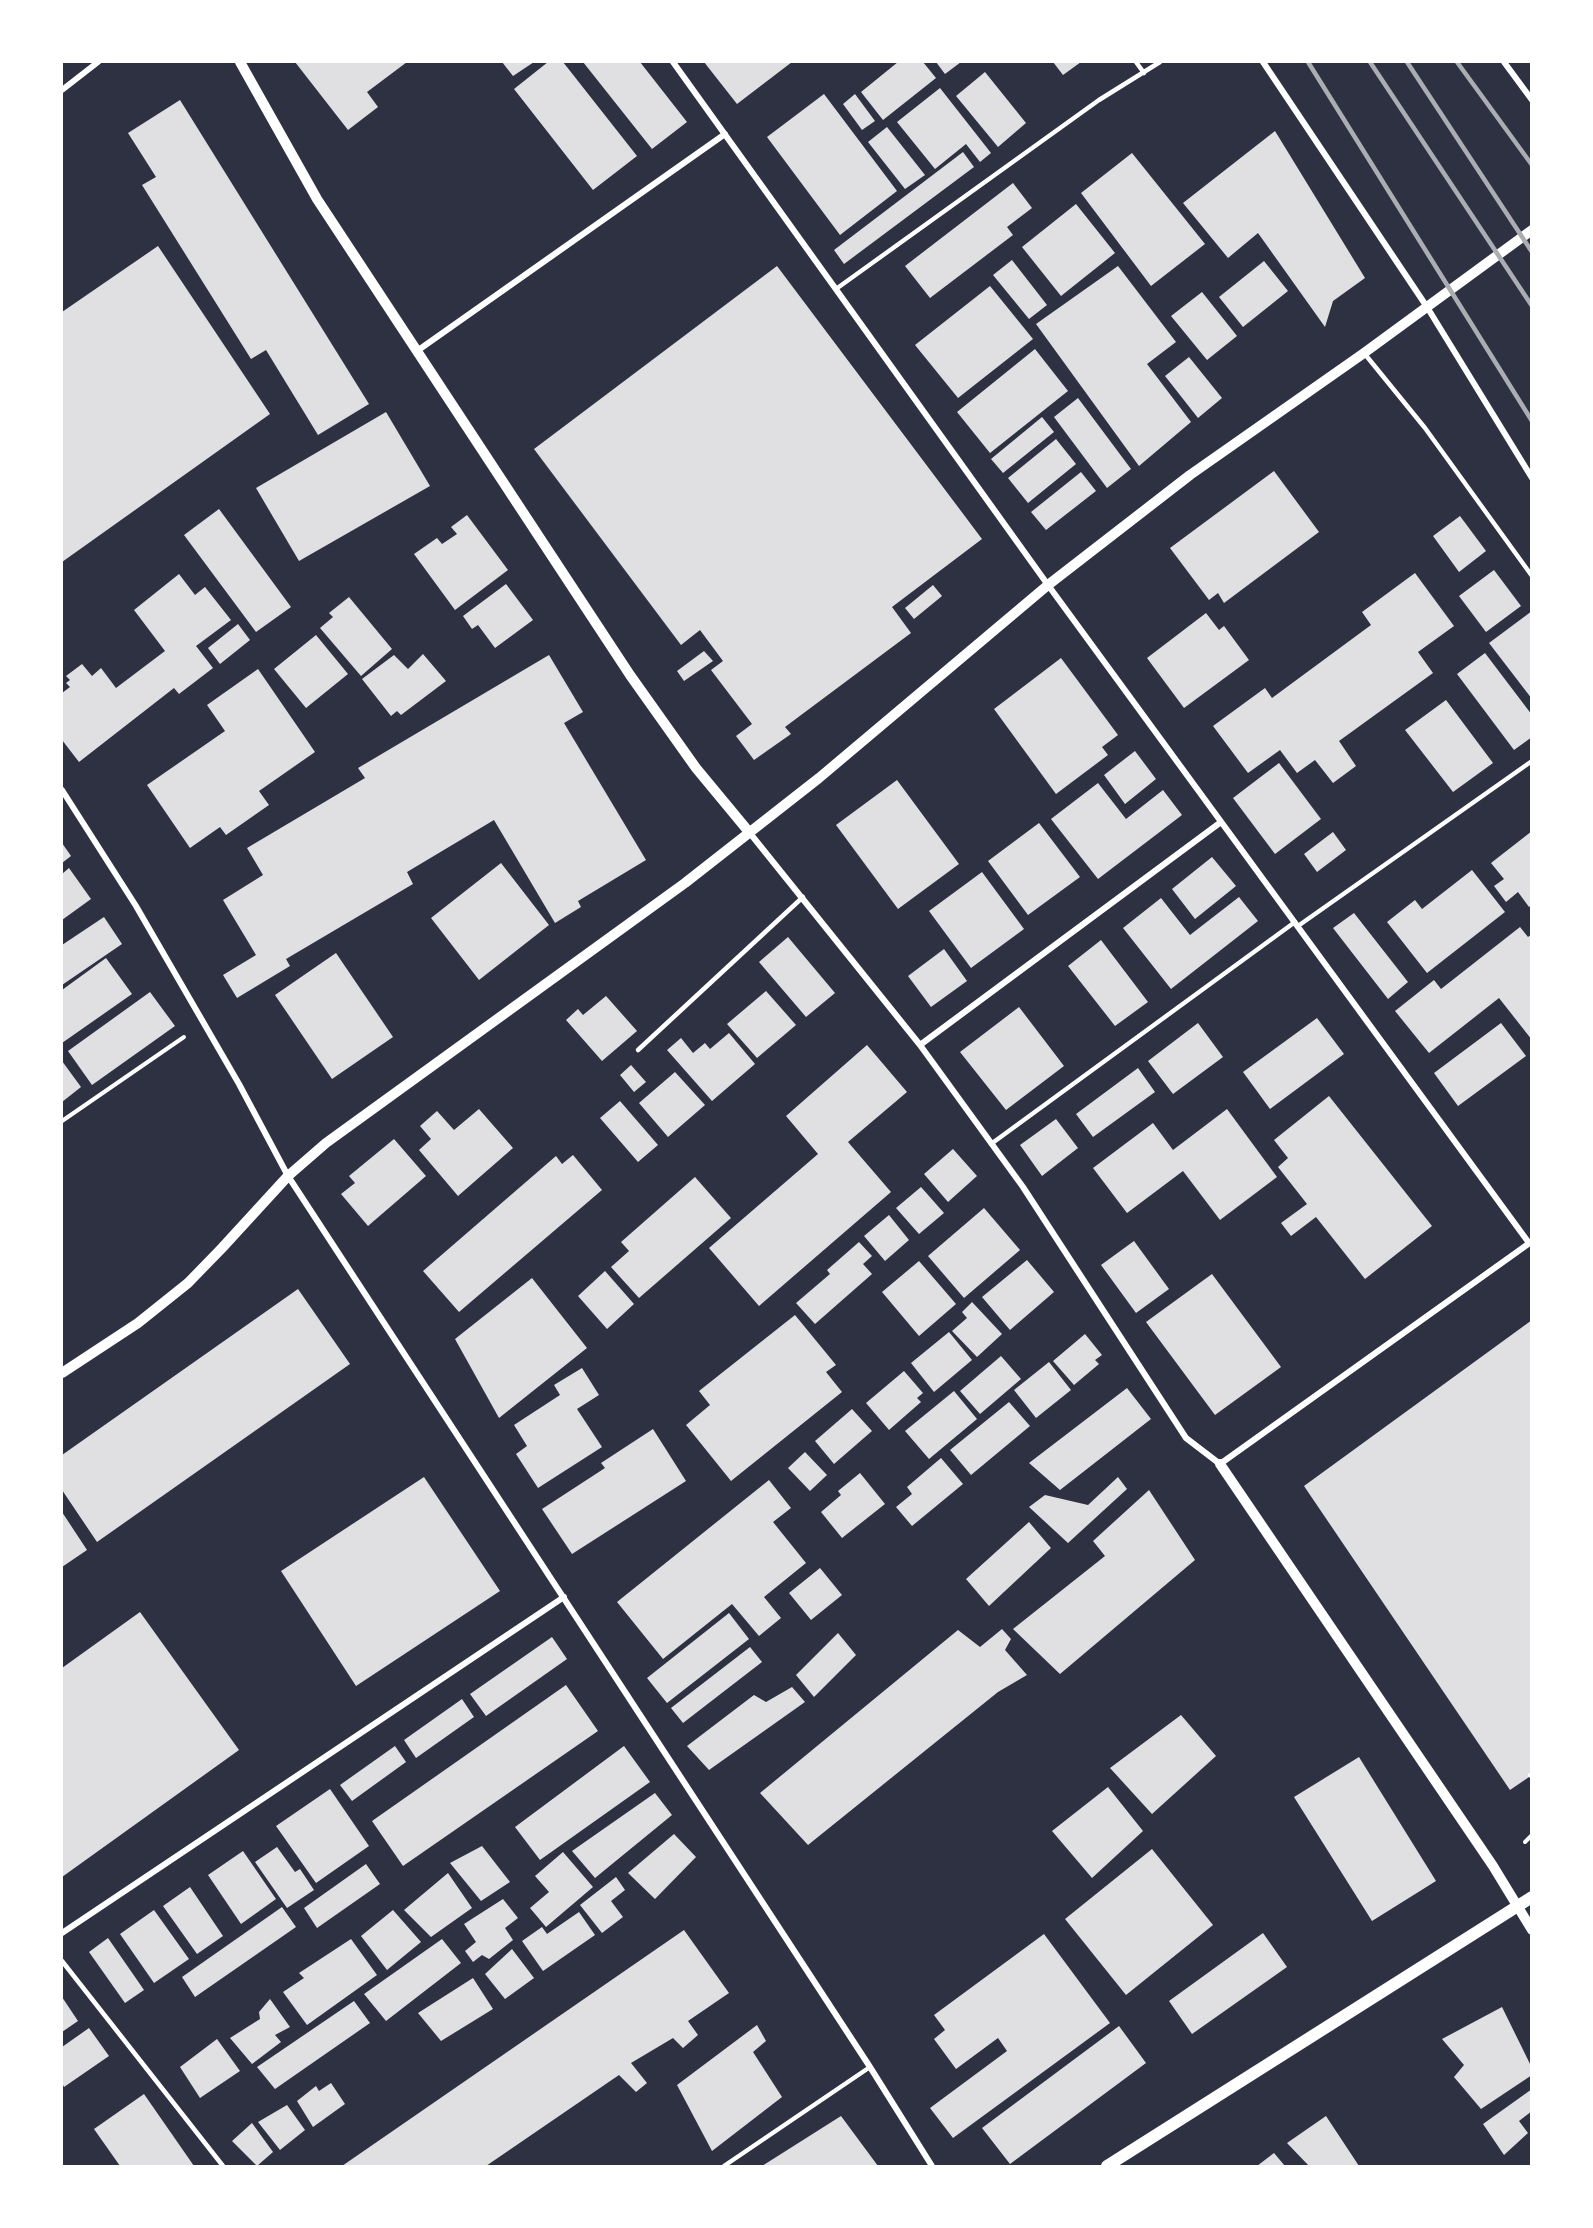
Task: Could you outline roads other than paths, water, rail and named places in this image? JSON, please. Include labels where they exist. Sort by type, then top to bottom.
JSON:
[{"type":"main road","points":[[1107,2166],[1532,1897]]},
{"type":"street","points":[[62,90],[98,62]]},
{"type":"street","points":[[240,62],[317,199],[630,675],[696,768],[803,897],[920,1045],[1023,1187],[1186,1438],[1220,1464],[1493,1866],[1532,1930]]},
{"type":"street","points":[[673,62],[1048,585],[1531,1242],[1220,1464]]},
{"type":"street","points":[[1263,62],[1427,307],[1532,478]]},
{"type":"street","points":[[1504,62],[1532,100]]},
{"type":"street","points":[[417,351],[725,134]]},
{"type":"street","points":[[62,1373],[138,1323],[188,1283],[288,1176],[326,1143],[675,890],[819,778],[1048,585],[1190,476],[1532,230]]},
{"type":"street","points":[[62,790],[136,906],[204,1023],[288,1176],[870,2067],[932,2166]]},
{"type":"street","points":[[920,1045],[1221,822]]},
{"type":"street","points":[[62,1933],[564,1597]]},
{"type":"lane","points":[[1136,62],[1144,73]]},
{"type":"lane","points":[[836,289],[1099,100],[1160,62]]},
{"type":"lane","points":[[1364,353],[1425,428],[1532,576]]},
{"type":"lane","points":[[991,1144],[1297,924],[1532,761]]},
{"type":"lane","points":[[638,1050],[803,897]]},
{"type":"lane","points":[[62,1961],[223,2166]]},
{"type":"lane","points":[[724,2166],[870,2067]]},
{"type":"railway","points":[[1308,62],[1532,421]]},
{"type":"railway","points":[[1370,62],[1532,306]]},
{"type":"railway","points":[[1407,62],[1532,252]]},
{"type":"railway","points":[[1457,62],[1532,165]]}]
